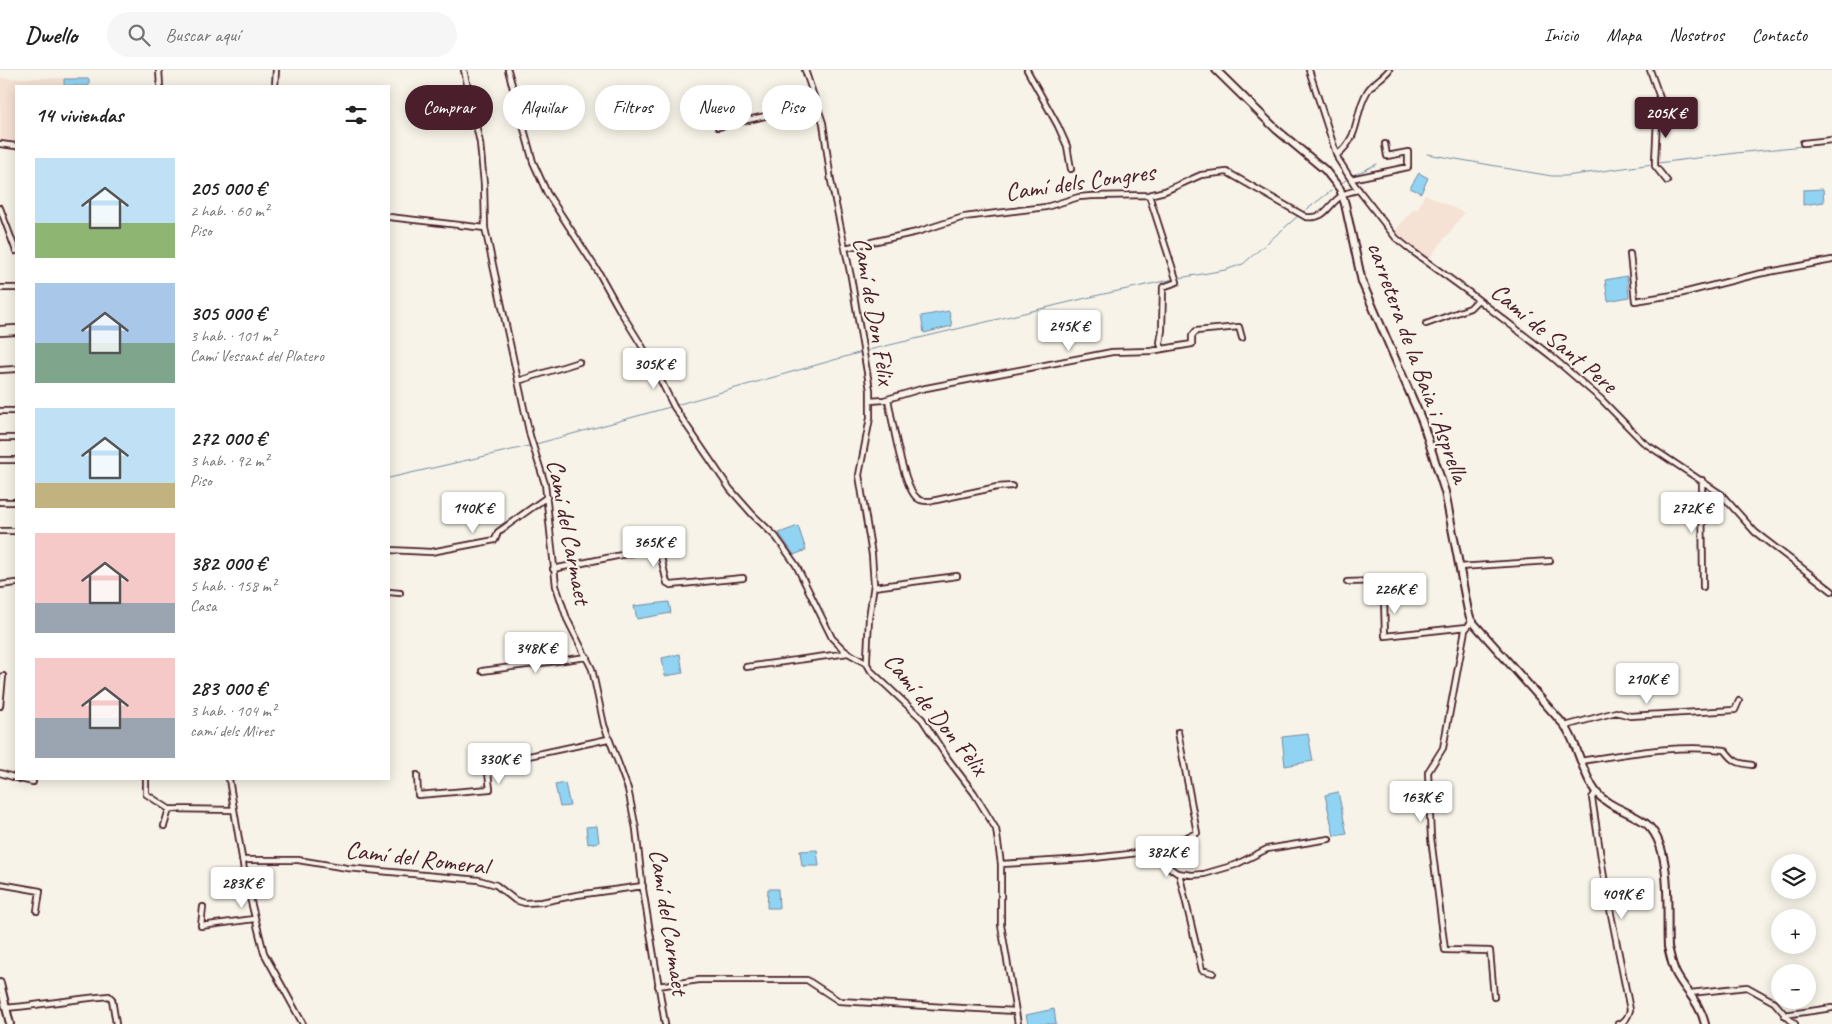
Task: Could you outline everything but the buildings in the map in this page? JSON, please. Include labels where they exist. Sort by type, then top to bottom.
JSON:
[{"type":"main road","name":"carretera de la Baia i Asprella","points":[[1216,70],[1277,130],[1335,180],[1342,195],[1362,282],[1428,435],[1446,492],[1459,567],[1468,611],[1472,621],[1565,726],[1575,742],[1585,772],[1596,792],[1604,799],[1646,823],[1655,833],[1664,853],[1668,946],[1677,975],[1702,1012],[1705,1024]]},
{"type":"main road","points":[[0,983],[10,1024]]},
{"type":"street","points":[[159,70],[160,85]]},
{"type":"street","points":[[275,85],[276,70]]},
{"type":"street","name":"Camí del Carmaet","points":[[464,70],[480,143],[484,184],[485,228],[530,436],[545,484],[556,586],[567,619],[588,658],[596,682],[604,725],[623,775],[632,807],[658,986],[666,1024]]},
{"type":"street","points":[[508,70],[532,162],[547,193],[650,359],[674,407],[730,489],[776,537],[796,565],[832,638],[848,653],[867,664]]},
{"type":"street","name":"Camí de Don Fèlix","points":[[805,70],[810,85]]},
{"type":"street","points":[[1027,70],[1067,146],[1071,169]]},
{"type":"street","name":"Camí de Sant Pere","points":[[1309,70],[1337,156],[1351,179],[1396,238],[1545,351],[1601,399],[1643,442],[1721,494],[1755,532],[1832,591]]},
{"type":"street","points":[[1337,156],[1344,150],[1355,133],[1366,92],[1389,70]]},
{"type":"street","points":[[1650,70],[1659,99],[1655,166],[1667,181]]},
{"type":"street","name":"Camí de Don Fèlix","points":[[822,120],[831,181],[870,390],[870,418],[859,475],[872,555],[874,587],[867,664],[871,671],[922,719],[948,759],[974,793],[996,829],[1001,864],[1001,925],[1018,1024]]},
{"type":"street","points":[[1803,143],[1832,140]]},
{"type":"street","points":[[0,144],[15,146]]},
{"type":"street","points":[[1351,179],[1408,167],[1408,152],[1387,156],[1385,144]]},
{"type":"street","name":"Camí dels Congres","points":[[845,248],[917,232],[964,217],[1046,207],[1078,197],[1149,195],[1165,191],[1201,175],[1227,172],[1306,217],[1314,218],[1325,212],[1342,195],[1359,190]]},
{"type":"street","points":[[1149,195],[1177,282],[1163,287],[1160,343],[1162,349]]},
{"type":"street","points":[[0,208],[15,248]]},
{"type":"street","points":[[390,217],[485,228]]},
{"type":"street","points":[[1630,254],[1635,301],[1679,294],[1758,274],[1832,260]]},
{"type":"street","points":[[0,288],[15,288]]},
{"type":"street","points":[[1426,324],[1470,308],[1478,300]]},
{"type":"street","points":[[870,401],[888,399],[921,389],[1112,352],[1162,349],[1192,344],[1192,336],[1196,331],[1239,327],[1242,338]]},
{"type":"street","points":[[0,329],[15,328]]},
{"type":"street","points":[[0,333],[15,332]]},
{"type":"street","points":[[518,381],[579,362]]},
{"type":"street","points":[[0,370],[15,370]]},
{"type":"street","points":[[888,399],[900,458],[916,498],[923,501],[932,501],[997,487],[1012,486]]},
{"type":"street","points":[[0,412],[15,411]]},
{"type":"street","points":[[0,438],[15,438]]},
{"type":"street","points":[[0,460],[15,460]]},
{"type":"street","points":[[1702,480],[1702,587]]},
{"type":"street","points":[[390,550],[431,552],[495,540],[498,532],[547,497]]},
{"type":"street","points":[[0,502],[15,502]]},
{"type":"street","points":[[0,531],[15,531]]},
{"type":"street","points":[[554,569],[651,549],[657,550],[661,557],[667,582],[671,585],[743,578]]},
{"type":"street","points":[[1459,567],[1550,561]]},
{"type":"street","points":[[874,587],[957,576]]},
{"type":"street","points":[[1347,582],[1380,581],[1384,599],[1385,636],[1467,627]]},
{"type":"street","points":[[0,585],[15,582]]},
{"type":"street","points":[[390,592],[400,593]]},
{"type":"street","points":[[1472,621],[1467,627],[1460,654],[1443,748],[1428,772],[1431,838],[1446,950],[1490,951],[1494,997]]},
{"type":"street","points":[[746,667],[848,653]]},
{"type":"street","points":[[482,671],[588,658]]},
{"type":"street","points":[[0,706],[3,676]]},
{"type":"street","points":[[1565,726],[1616,712],[1630,716],[1735,710],[1739,701]]},
{"type":"street","points":[[1001,864],[1085,859],[1147,852],[1197,833],[1178,732]]},
{"type":"street","points":[[417,775],[418,795],[490,789],[487,766],[608,738]]},
{"type":"street","points":[[1581,762],[1640,752],[1674,749],[1712,749],[1725,750],[1738,763],[1752,765]]},
{"type":"street","points":[[0,773],[15,778]]},
{"type":"street","points":[[24,780],[33,782]]},
{"type":"street","points":[[146,780],[146,794],[168,809],[234,810]]},
{"type":"street","points":[[229,780],[242,860],[254,919],[264,953],[303,1024]]},
{"type":"street","points":[[1596,792],[1592,798],[1605,884],[1630,1010],[1628,1018],[1622,1024],[1618,1024]]},
{"type":"street","points":[[164,826],[168,809]]},
{"type":"street","points":[[1147,852],[1179,873],[1192,875],[1204,874],[1235,865],[1267,849],[1329,838]]},
{"type":"street","name":"Camí del Romeral","points":[[242,860],[298,860],[347,868],[480,880],[496,885],[515,900],[525,903],[643,886]]},
{"type":"street","points":[[1179,873],[1202,970],[1213,972]]},
{"type":"street","points":[[0,884],[40,891],[37,911]]},
{"type":"street","points":[[203,907],[201,926],[254,919]]},
{"type":"street","points":[[658,986],[699,980],[806,980],[840,1002],[1015,1011]]},
{"type":"street","points":[[1690,993],[1747,987],[1774,1002],[1784,1015],[1795,1024]]},
{"type":"street","points":[[6,1008],[109,996],[112,999],[116,1024]]},
{"type":"street","points":[[1784,1015],[1832,1008]]},
{"type":"shaded area","points":[[0,78],[63,78],[63,85],[15,85],[15,143],[0,142]]},
{"type":"shaded area","points":[[1425,194],[1464,213],[1429,259],[1409,245],[1395,231],[1414,208],[1417,210]]},
{"type":"water","points":[[64,79],[89,79],[89,85],[64,85]]},
{"type":"water","points":[[1419,173],[1428,178],[1421,193],[1410,188]]},
{"type":"water","points":[[1823,189],[1824,202],[1803,205],[1803,190]]},
{"type":"water","points":[[1627,276],[1629,297],[1608,301],[1605,280]]},
{"type":"water","points":[[949,311],[952,326],[924,333],[921,316]]},
{"type":"water","points":[[798,526],[806,550],[794,555],[779,533]]},
{"type":"water","points":[[669,602],[671,613],[637,619],[634,606]]},
{"type":"water","points":[[680,654],[683,673],[665,676],[662,658]]},
{"type":"water","points":[[1308,734],[1313,761],[1285,766],[1282,737]]},
{"type":"water","points":[[565,783],[570,806],[560,807],[555,785]]},
{"type":"water","points":[[1338,792],[1347,834],[1334,836],[1325,795]]},
{"type":"water","points":[[597,826],[599,842],[588,844],[586,827]]},
{"type":"water","points":[[817,850],[819,866],[802,866],[800,851]]},
{"type":"water","points":[[768,889],[778,889],[779,908],[767,908]]},
{"type":"water","points":[[1054,1009],[1056,1024],[1028,1024],[1026,1015]]},
{"type":"waterway","points":[[1658,163],[1832,143]]},
{"type":"waterway","points":[[1427,154],[1502,167]]},
{"type":"waterway","points":[[1352,176],[1377,164]]},
{"type":"waterway","points":[[1504,168],[1552,176],[1566,176],[1653,164]]},
{"type":"waterway","points":[[1340,184],[1346,180]]},
{"type":"waterway","points":[[1302,213],[1331,191]]},
{"type":"waterway","points":[[1179,278],[1225,270],[1243,264],[1298,216]]},
{"type":"waterway","points":[[869,350],[1174,279]]},
{"type":"waterway","points":[[676,405],[862,352]]},
{"type":"waterway","points":[[536,444],[670,407]]},
{"type":"waterway","points":[[390,478],[529,446]]}]
